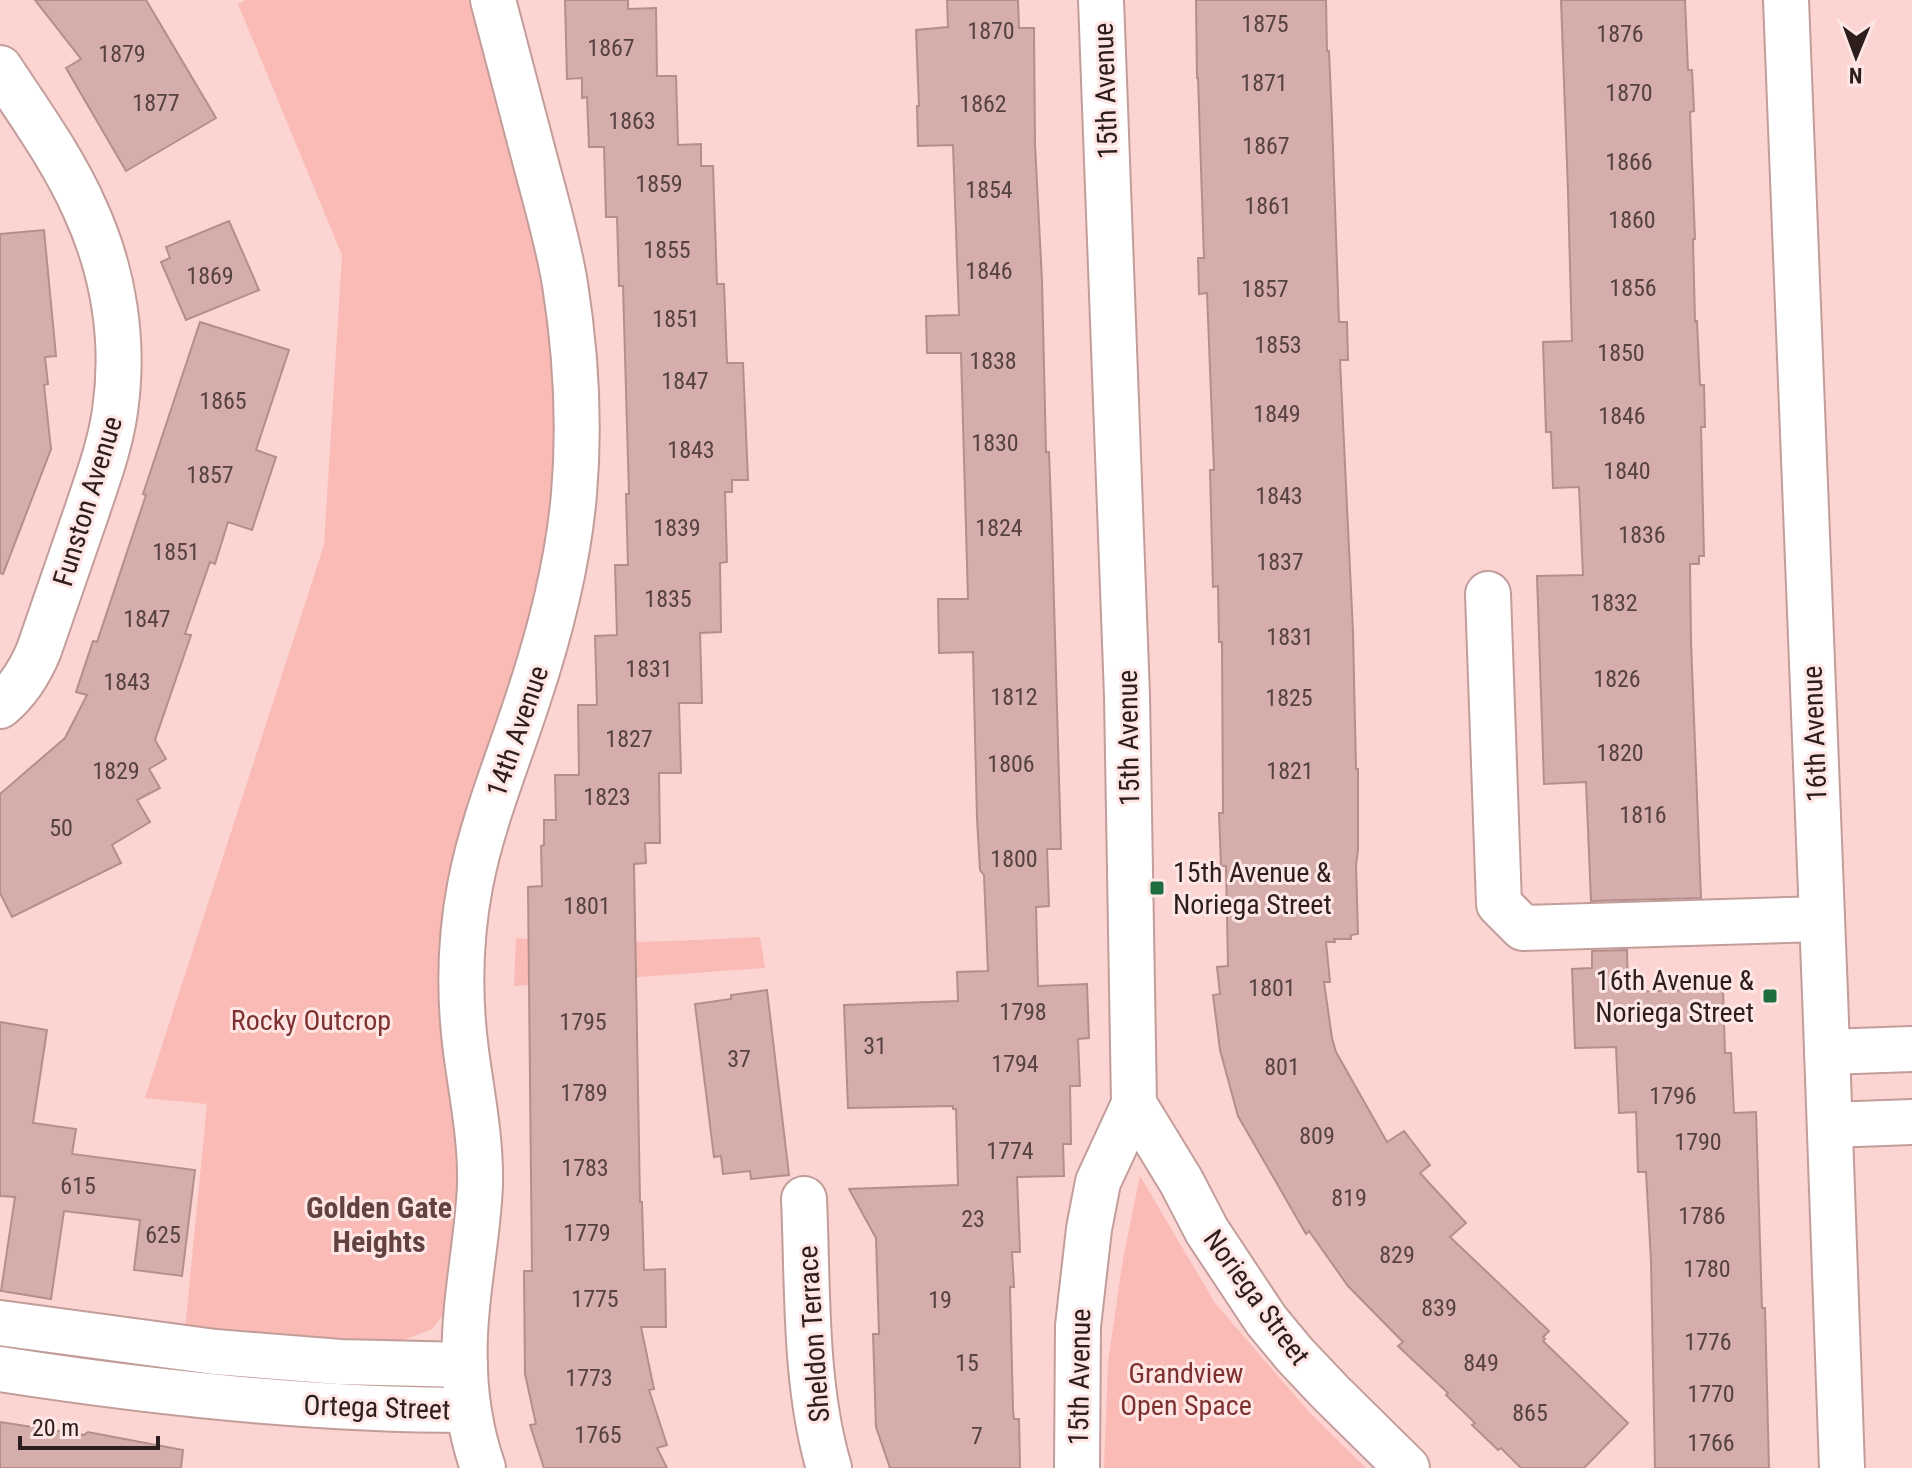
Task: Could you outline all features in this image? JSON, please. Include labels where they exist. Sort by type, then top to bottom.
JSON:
[{"type":"street","name":"14th Avenue","points":[[483,1468],[468,1410],[465,1365],[465,1332],[480,1185],[479,1141],[463,1005],[464,927],[478,850],[533,686],[556,604],[574,496],[577,442],[577,388],[564,281],[551,219],[493,0]]},
{"type":"street","name":"15th Avenue","points":[[1077,1468],[1078,1326],[1089,1229],[1098,1182],[1134,1104],[1127,696],[1101,0]]},
{"type":"street","name":"16th Avenue","points":[[1786,0],[1842,1468]]},
{"type":"street","name":"Funston Avenue","points":[[0,68],[85,207],[110,277],[118,344],[115,411],[107,449],[39,650],[29,672],[12,696],[0,706]]},
{"type":"street","points":[[1488,594],[1499,904],[1523,928],[1822,919]]},
{"type":"street","points":[[1827,1052],[1912,1049]]},
{"type":"street","name":"Noriega Street","points":[[1134,1104],[1207,1231],[1266,1320],[1322,1383],[1407,1468]]},
{"type":"street","points":[[1830,1125],[1912,1122]]},
{"type":"street","name":"Sheldon Terrace","points":[[804,1199],[814,1404],[829,1468]]},
{"type":"street","name":"Ortega Street","points":[[0,1323],[228,1353],[340,1362],[465,1365]]},
{"type":"street","name":"Ortega Street","points":[[0,1369],[143,1390],[277,1403],[395,1410],[468,1410]]},
{"type":"green space","name":"Rocky Outcrop","points":[[245,0],[476,0],[544,271],[557,377],[557,485],[541,591],[477,797],[462,1172],[453,1288],[444,1314],[432,1329],[385,1347],[185,1330],[207,1104],[145,1098],[324,545],[342,255],[238,4]]},
{"type":"green space","points":[[760,937],[765,968],[514,986],[516,938],[608,942]]},
{"type":"green space","name":"Grandview Open Space","points":[[1140,1176],[1215,1303],[1309,1412],[1366,1468],[1104,1468],[1108,1363],[1123,1259]]},
{"type":"building","points":[[35,0],[146,0],[216,118],[126,171],[66,68],[81,59]]},
{"type":"building","points":[[565,0],[628,0],[628,9],[656,8],[657,76],[676,76],[678,145],[701,144],[701,166],[713,166],[717,284],[724,284],[727,363],[743,363],[748,480],[732,480],[732,492],[725,492],[727,562],[720,563],[721,632],[700,633],[702,703],[679,703],[681,773],[659,773],[660,843],[645,843],[646,863],[634,864],[644,1270],[665,1269],[666,1327],[641,1327],[654,1389],[649,1390],[667,1445],[657,1448],[667,1468],[544,1468],[530,1425],[536,1424],[525,1374],[524,1271],[532,1271],[528,887],[542,886],[544,820],[556,820],[555,775],[579,775],[578,705],[597,705],[595,636],[617,635],[615,565],[628,565],[623,286],[619,286],[617,217],[606,217],[604,147],[589,147],[587,97],[582,98],[582,78],[567,79]]},
{"type":"building","points":[[947,0],[1018,0],[1019,28],[1034,28],[1035,144],[1046,452],[1049,452],[1052,532],[1061,849],[1047,849],[1049,906],[1036,907],[1038,986],[1087,984],[1089,1038],[1078,1039],[1080,1086],[1070,1086],[1071,1144],[1063,1144],[1064,1176],[1017,1177],[1020,1252],[1012,1252],[1014,1287],[1010,1287],[1013,1409],[1014,1419],[1019,1419],[1020,1468],[890,1468],[876,1427],[873,1334],[879,1334],[876,1238],[849,1189],[958,1185],[956,1109],[953,1106],[848,1108],[844,1005],[958,1001],[957,972],[988,971],[984,875],[980,870],[977,818],[973,652],[939,653],[938,599],[968,599],[961,353],[927,353],[926,316],[959,315],[953,145],[918,146],[916,30],[948,27]]},
{"type":"building","points":[[1196,0],[1326,0],[1339,322],[1347,322],[1348,360],[1340,360],[1358,769],[1358,934],[1351,935],[1351,939],[1326,942],[1330,982],[1324,982],[1332,1038],[1336,1052],[1387,1142],[1404,1131],[1430,1165],[1420,1173],[1466,1223],[1450,1237],[1549,1331],[1543,1341],[1628,1423],[1584,1468],[1521,1468],[1472,1425],[1475,1423],[1446,1395],[1448,1393],[1398,1346],[1403,1342],[1348,1286],[1309,1231],[1306,1234],[1238,1116],[1220,1050],[1213,995],[1220,994],[1217,967],[1228,966],[1226,866],[1221,866],[1219,813],[1223,813],[1222,642],[1219,642],[1218,586],[1213,587],[1210,470],[1214,470],[1207,293],[1199,294],[1198,258],[1204,258]]},
{"type":"building","points":[[1561,0],[1685,0],[1688,70],[1692,70],[1694,111],[1690,112],[1695,322],[1700,385],[1704,385],[1705,427],[1701,427],[1704,556],[1699,556],[1699,564],[1690,564],[1701,898],[1591,901],[1586,782],[1544,784],[1537,576],[1583,575],[1579,487],[1553,488],[1551,432],[1546,432],[1543,342],[1572,341]]},
{"type":"building","points":[[229,221],[259,290],[186,320],[161,262],[170,258],[166,247]]},
{"type":"building","points":[[44,230],[56,356],[45,357],[48,384],[44,385],[51,449],[3,574],[0,573],[0,234]]},
{"type":"building","points":[[200,322],[289,350],[256,450],[276,457],[252,530],[228,522],[215,564],[210,562],[185,634],[191,635],[155,740],[166,759],[149,769],[160,788],[137,800],[150,822],[112,845],[121,863],[12,917],[0,893],[0,794],[65,738],[87,695],[76,692],[93,641],[97,642]]},
{"type":"building","points":[[1627,950],[1628,992],[1723,989],[1725,1053],[1731,1053],[1734,1113],[1756,1112],[1769,1468],[1655,1468],[1651,1261],[1646,1172],[1638,1172],[1636,1112],[1619,1113],[1616,1047],[1575,1048],[1572,969],[1592,968],[1592,951]]},
{"type":"building","points":[[767,990],[789,1175],[751,1179],[750,1171],[723,1174],[721,1156],[714,1157],[695,1004]]},
{"type":"building","points":[[0,1022],[47,1030],[33,1123],[76,1129],[72,1154],[195,1170],[182,1276],[134,1270],[140,1220],[64,1211],[51,1299],[1,1291],[15,1197],[0,1196]]},
{"type":"building","points":[[0,1422],[84,1435],[88,1432],[183,1450],[181,1468],[0,1468]]},
{"type":"place","name":"15th Avenue & Noriega Street","points":[[1157,888]]},
{"type":"place","name":"16th Avenue & Noriega Street","points":[[1770,996]]},
{"type":"district","name":"Golden Gate Heights","points":[[379,1225]]}]
